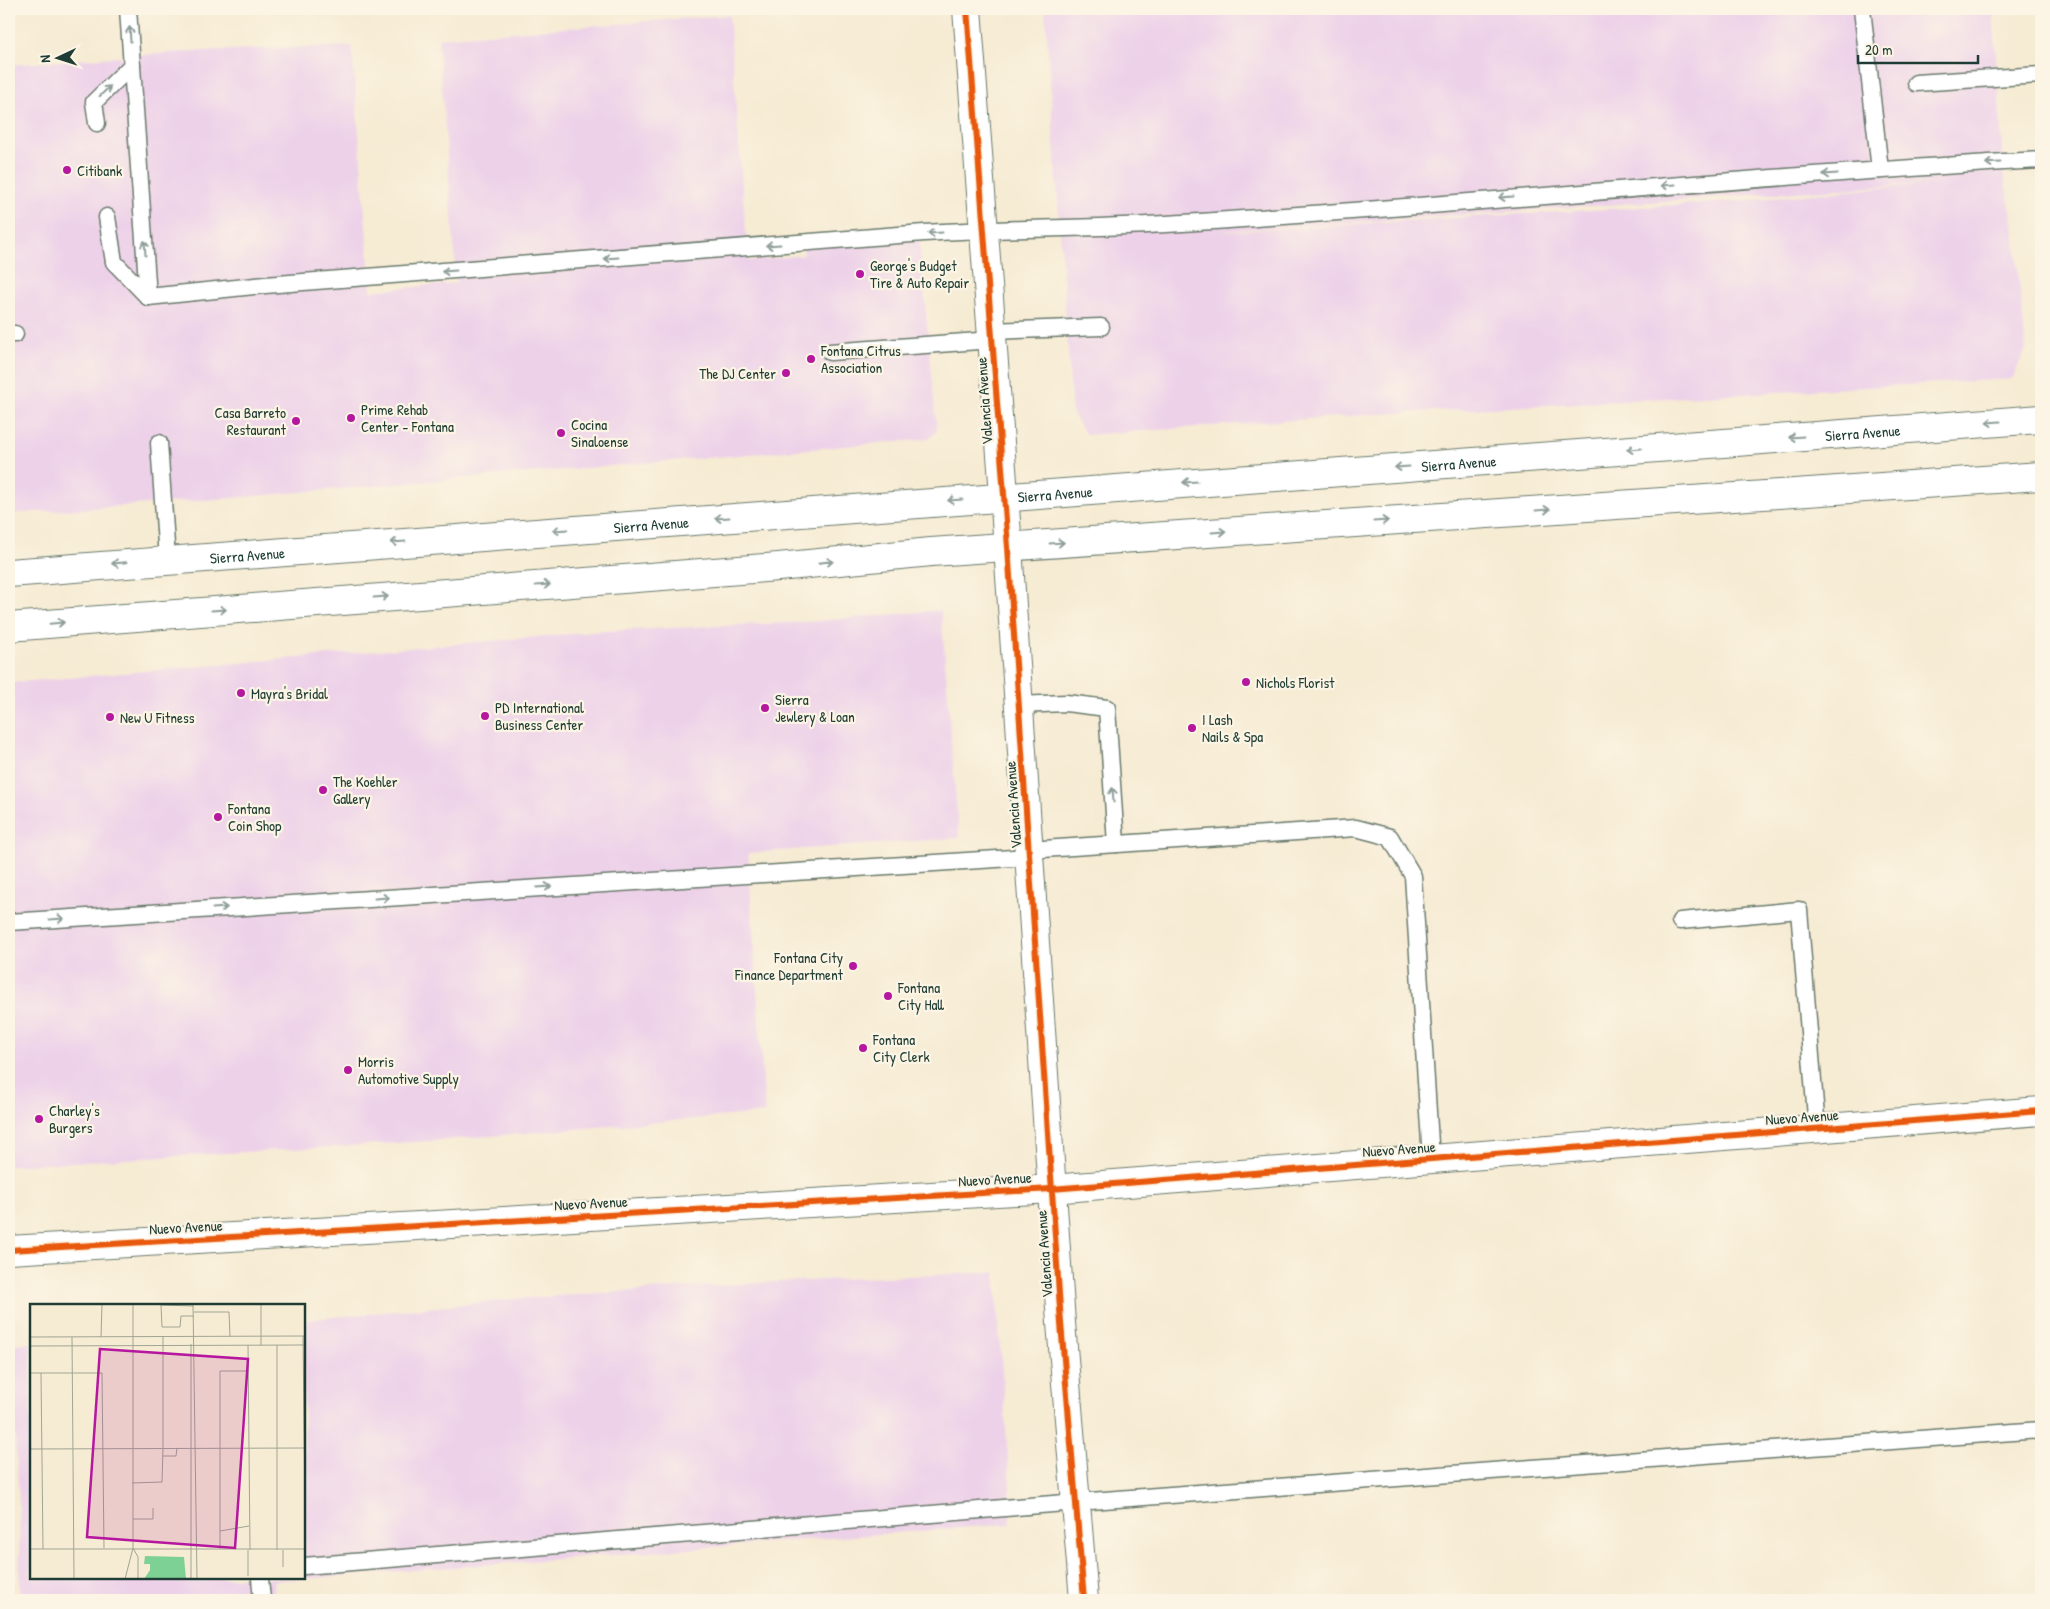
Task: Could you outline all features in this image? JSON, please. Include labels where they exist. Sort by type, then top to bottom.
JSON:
[{"type":"main road","name":"Valencia Avenue","points":[[967,9],[1008,547],[1052,1189],[1084,1600]]},
{"type":"main road","name":"Sierra Avenue","points":[[9,573],[167,559],[2041,419]]},
{"type":"main road","points":[[9,627],[1008,547],[2041,476]]},
{"type":"main road","name":"Nuevo Avenue","points":[[9,1250],[1052,1189],[2041,1111]]},
{"type":"lane","points":[[128,9],[148,297]]},
{"type":"lane","points":[[1862,9],[1880,170]]},
{"type":"lane","points":[[97,123],[94,102],[132,65]]},
{"type":"lane","points":[[1916,83],[2041,75]]},
{"type":"lane","points":[[148,297],[265,285],[984,229],[1163,224],[1880,170],[2041,160]]},
{"type":"lane","points":[[107,217],[114,262],[148,297]]},
{"type":"lane","points":[[830,352],[1102,327]]},
{"type":"lane","points":[[159,443],[167,559]]},
{"type":"lane","points":[[1018,705],[1066,702],[1107,708],[1116,844]]},
{"type":"lane","points":[[9,922],[1029,854],[1116,844],[1356,828],[1390,837],[1413,876],[1431,1159]]},
{"type":"lane","points":[[1680,922],[1798,910],[1817,1128]]},
{"type":"lane","points":[[305,1566],[1077,1502],[2041,1430]]},
{"type":"lane","points":[[260,1579],[262,1600]]},
{"type":"shaded area","points":[[1045,9],[1993,9],[2004,178],[2013,220],[2026,349],[2012,379],[1364,415],[1086,435],[1072,412]],"holes":[[[1960,181],[1726,202],[1224,232]]]},
{"type":"shaded area","points":[[729,15],[748,261],[804,255],[803,247],[919,238],[937,431],[928,439],[231,498],[9,514],[9,65],[195,51],[352,46],[371,291],[457,283],[438,38]]},
{"type":"shaded area","points":[[941,610],[959,838],[748,853],[765,1113],[431,1141],[9,1166],[9,683],[605,631],[807,622]]},
{"type":"shaded area","points":[[995,1272],[1010,1486],[1010,1524],[305,1579],[305,1320],[526,1298],[756,1283]]},
{"type":"shaded area","points":[[30,1343],[30,1579],[299,1579],[273,1581],[274,1600],[20,1600],[19,1501],[10,1344]]},
{"type":"cycle path","points":[[967,9],[1008,547],[1061,1323],[1084,1600]]},
{"type":"cycle path","points":[[9,1250],[1051,1189],[2041,1111]]},
{"type":"place","name":"Citibank","points":[[67,170]]},
{"type":"place","name":"George's Budget Tire & Auto Repair","points":[[860,274]]},
{"type":"place","name":"Fontana Citrus Association","points":[[811,359]]},
{"type":"place","name":"The DJ Center","points":[[786,373]]},
{"type":"place","name":"Prime Rehab Center - Fontana","points":[[351,418]]},
{"type":"place","name":"Casa Barreto Restaurant","points":[[296,421]]},
{"type":"place","name":"Cocina Sinaloense","points":[[561,433]]},
{"type":"place","name":"Nichols Florist","points":[[1246,682]]},
{"type":"place","name":"Mayra's Bridal","points":[[241,693]]},
{"type":"place","name":"Sierra Jewlery & Loan","points":[[765,708]]},
{"type":"place","name":"PD International Business Center","points":[[485,716]]},
{"type":"place","name":"New U Fitness","points":[[110,717]]},
{"type":"place","name":"I Lash Nails & Spa","points":[[1192,728]]},
{"type":"place","name":"The Koehler Gallery","points":[[323,790]]},
{"type":"place","name":"Fontana Coin Shop","points":[[218,817]]},
{"type":"place","name":"Fontana City Finance Department","points":[[853,966]]},
{"type":"place","name":"Fontana City Hall","points":[[888,996]]},
{"type":"place","name":"Fontana City Clerk","points":[[863,1048]]},
{"type":"place","name":"Morris Automotive Supply","points":[[348,1070]]},
{"type":"place","name":"Charley's Burgers","points":[[39,1119]]}]
